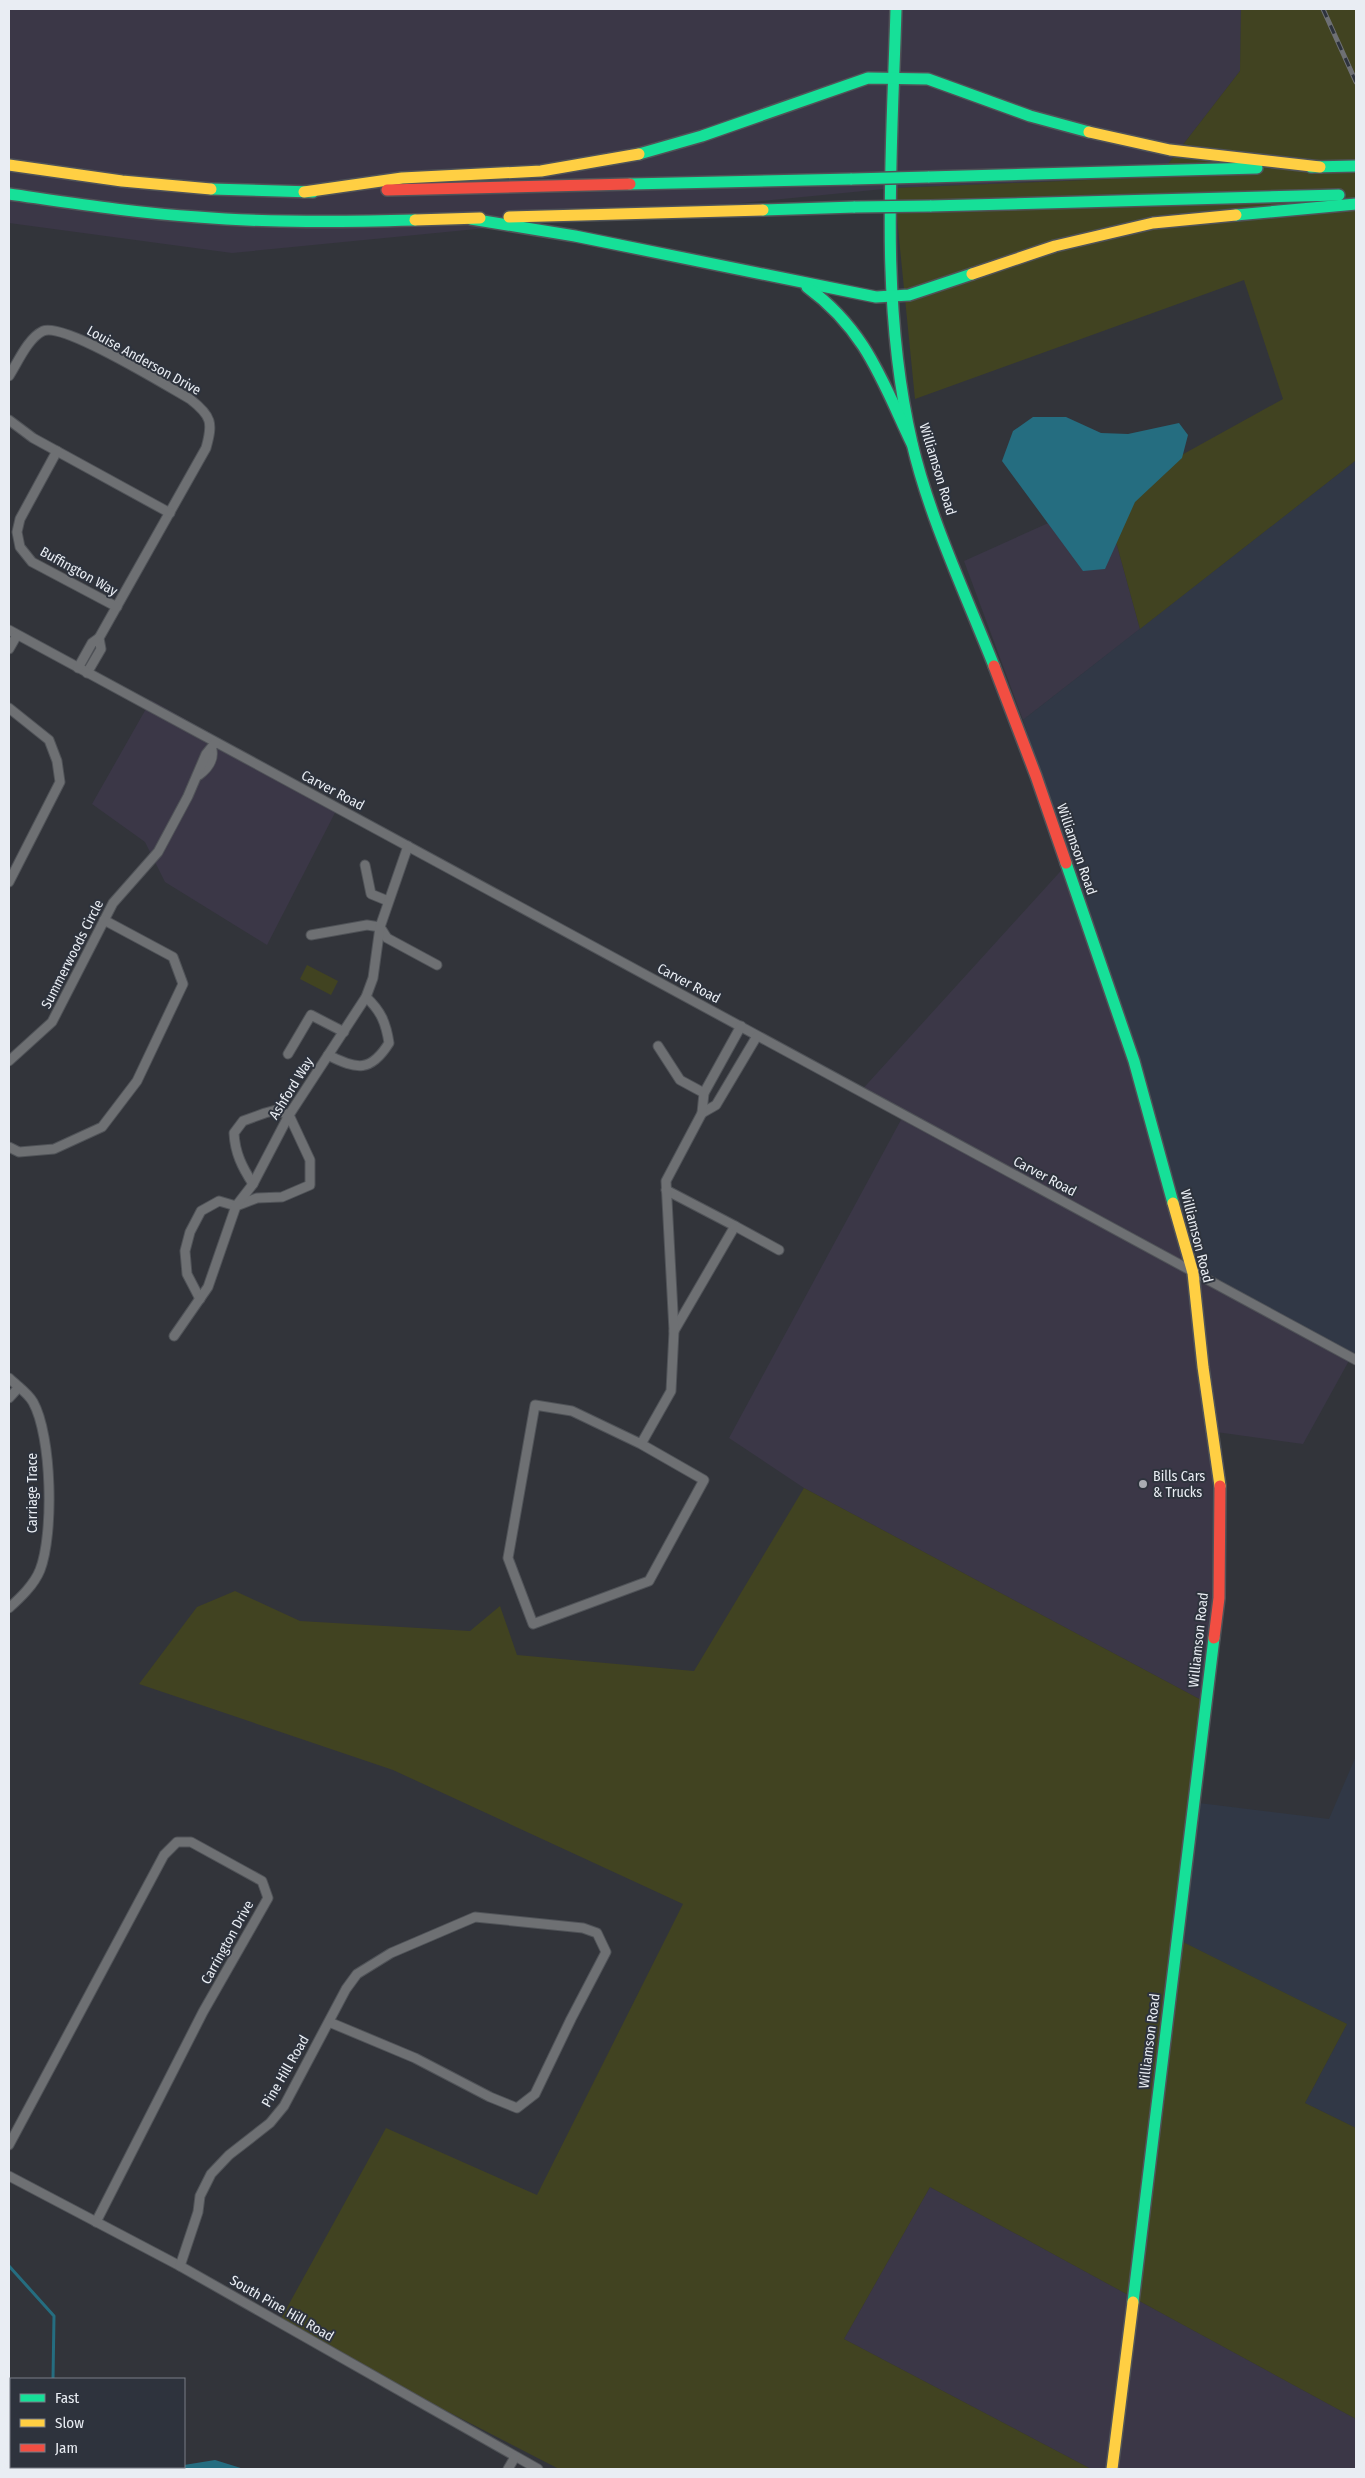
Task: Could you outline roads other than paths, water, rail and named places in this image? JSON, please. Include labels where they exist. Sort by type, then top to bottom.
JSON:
[{"type":"main road","name":"Williamson Road","points":[[896,9],[893,78],[892,297],[904,404],[912,444],[931,505],[1036,776],[1134,1060],[1193,1273],[1203,1367],[1220,1482],[1218,1598],[1112,2469]]},
{"type":"main road","points":[[304,192],[402,178],[541,171],[636,155],[711,133],[868,78],[928,79],[1030,116],[1129,142],[1170,150],[1320,167]]},
{"type":"main road","points":[[9,165],[113,180],[211,190],[304,192],[1356,166]]},
{"type":"main road","points":[[9,194],[111,209],[222,219],[356,221],[1356,194]]},
{"type":"main road","points":[[471,219],[575,236],[860,295],[892,297],[925,290],[1055,246],[1136,226],[1188,218],[1356,204]]},
{"type":"main road","points":[[799,282],[836,308],[861,338],[912,444]]},
{"type":"street","name":"Louise Anderson Drive","points":[[9,376],[32,340],[43,331],[56,329],[91,344],[190,400],[202,408],[208,417],[211,428],[206,448],[99,638],[101,649],[86,673]]},
{"type":"street","points":[[9,420],[57,451],[170,513]]},
{"type":"street","name":"Buffington Way","points":[[57,451],[20,519],[17,532],[20,547],[32,562],[117,607]]},
{"type":"street","points":[[9,649],[13,632]]},
{"type":"street","name":"Carver Road","points":[[13,632],[213,746],[408,846],[1356,1360]]},
{"type":"street","points":[[78,668],[92,643],[99,638]]},
{"type":"street","points":[[9,708],[49,740],[57,761],[60,782],[9,882]]},
{"type":"street","name":"Summerwoods Circle","points":[[9,1061],[52,1022],[113,902],[158,852],[198,775],[202,760],[213,746]]},
{"type":"street","name":"Ashford Way","points":[[174,1336],[208,1287],[236,1206],[253,1184],[289,1115],[366,997],[372,978],[380,927],[408,846]]},
{"type":"street","points":[[365,865],[371,894],[388,901]]},
{"type":"street","points":[[9,1146],[19,1152],[54,1149],[102,1127],[137,1081],[182,984],[173,957],[104,920]]},
{"type":"street","points":[[311,935],[367,925],[380,927],[387,938],[437,966]]},
{"type":"street","points":[[328,1055],[346,1064],[361,1066],[379,1059],[389,1043],[386,1026],[379,1010],[366,997]]},
{"type":"street","points":[[288,1054],[311,1015],[344,1032]]},
{"type":"street","points":[[641,1444],[671,1391],[674,1332],[666,1180],[702,1113],[704,1093],[741,1026]]},
{"type":"street","points":[[702,1113],[716,1105],[757,1036]]},
{"type":"street","points":[[658,1046],[680,1080],[704,1093]]},
{"type":"street","points":[[200,1299],[187,1274],[185,1252],[190,1232],[201,1212],[219,1201],[236,1206],[257,1198],[282,1197],[310,1185],[310,1160],[289,1115],[276,1110],[265,1113],[242,1121],[234,1133],[235,1146],[241,1165],[253,1184]]},
{"type":"street","points":[[666,1190],[779,1250]]},
{"type":"street","points":[[674,1332],[735,1226]]},
{"type":"street","name":"Carriage Trace","points":[[9,1378],[32,1400],[40,1418],[45,1438],[47,1519],[46,1550],[40,1572],[23,1595],[9,1608]]},
{"type":"street","points":[[9,1398],[19,1387]]},
{"type":"street","points":[[535,1405],[572,1411],[641,1444],[704,1480],[649,1581],[534,1624],[508,1558],[535,1405]]},
{"type":"street","name":"Carrington Drive","points":[[9,2145],[164,1855],[177,1842],[191,1842],[262,1882],[268,1898],[203,2012],[96,2222]]},
{"type":"street","name":"Pine Hill Road","points":[[180,2266],[198,2212],[200,2196],[211,2174],[229,2155],[270,2123],[284,2106],[329,2022],[357,1974],[391,1953],[476,1917],[583,1928],[596,1933],[606,1952],[570,2019],[535,2094],[517,2108],[490,2097],[415,2058],[329,2022]]},
{"type":"street","name":"South Pine Hill Road","points":[[9,2176],[180,2266],[538,2469]]},
{"type":"street","points":[[508,2469],[516,2457]]},
{"type":"water","points":[[1033,417],[1066,417],[1101,433],[1128,434],[1179,423],[1188,435],[1182,458],[1135,502],[1105,569],[1083,571],[1002,461],[1013,431]]},
{"type":"water","points":[[215,2460],[244,2469],[169,2469],[185,2468],[185,2465]]},
{"type":"waterway","points":[[9,2266],[54,2316],[53,2378]]},
{"type":"railway","points":[[1323,9],[1356,82]]},
{"type":"place","name":"Bills Cars & Trucks","points":[[1143,1484]]}]
